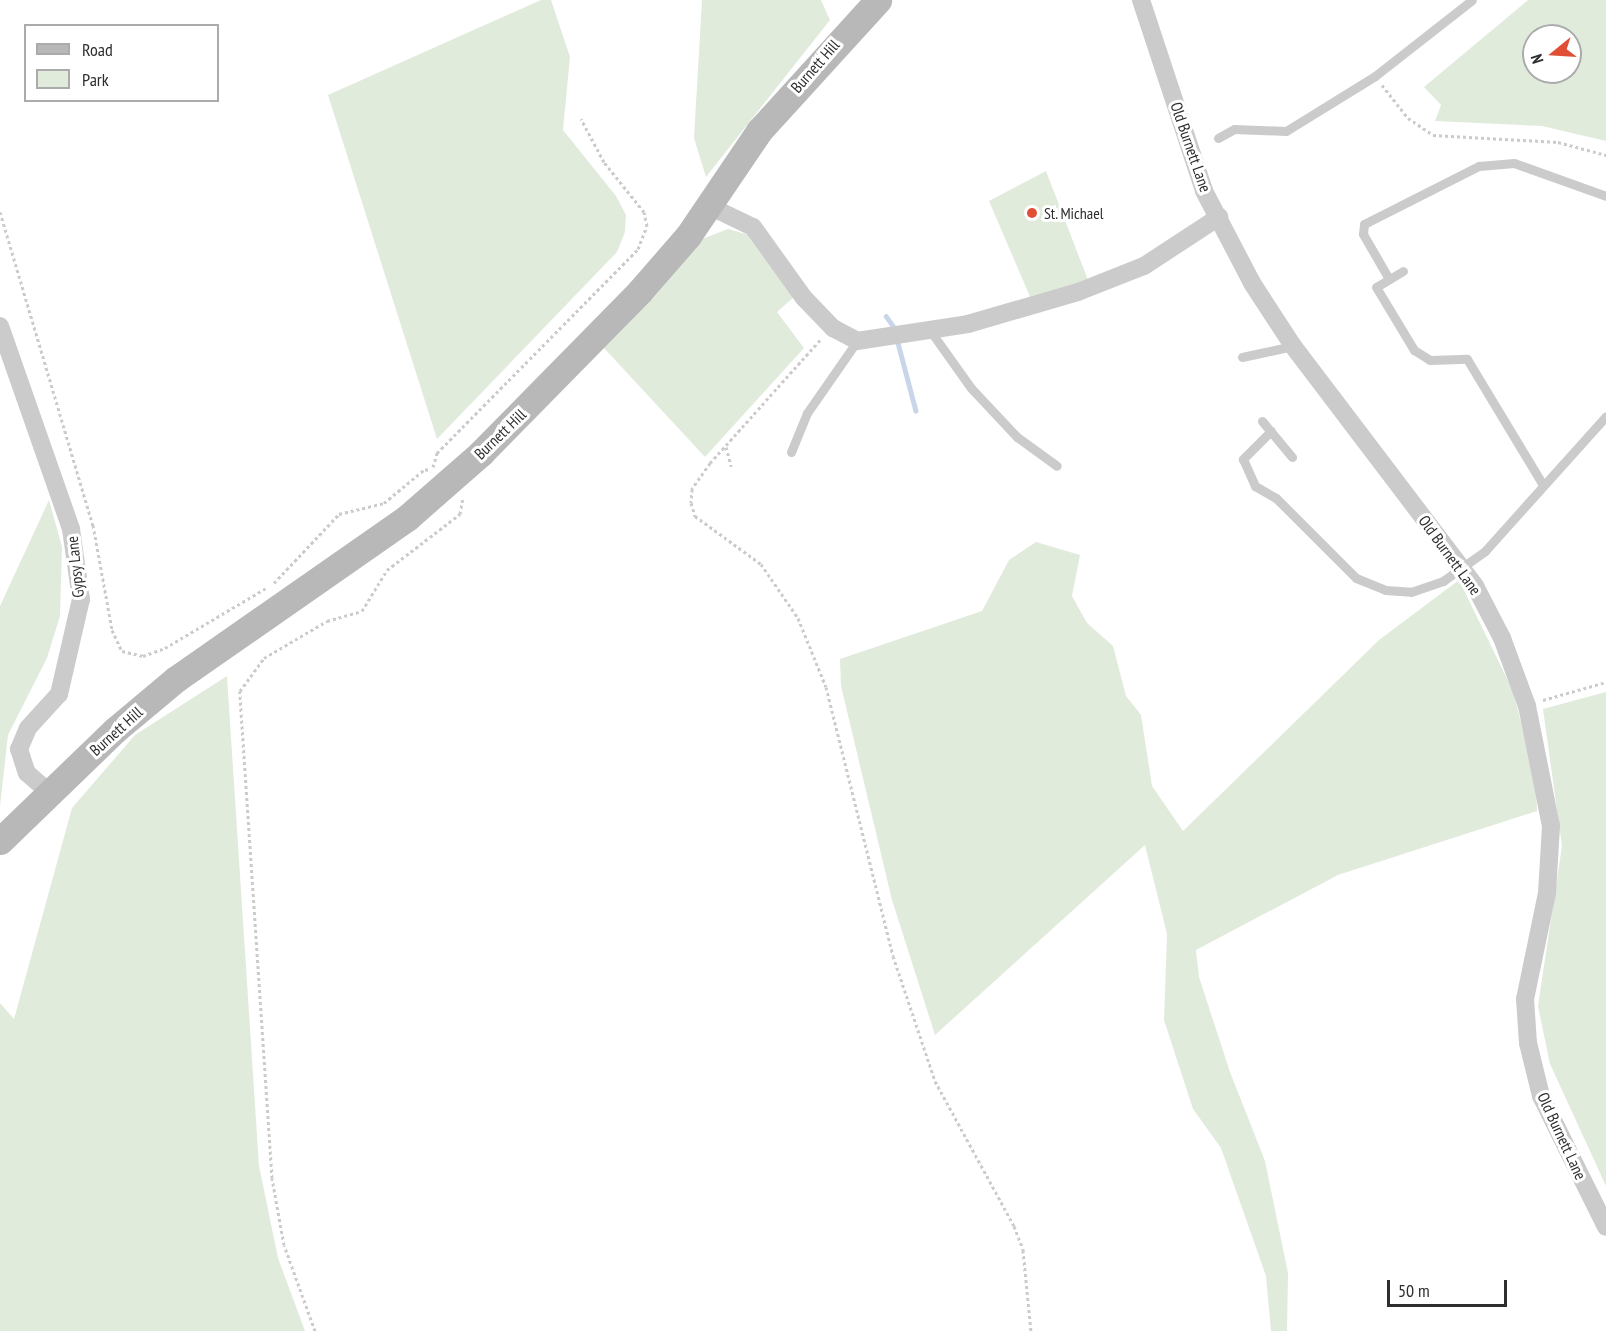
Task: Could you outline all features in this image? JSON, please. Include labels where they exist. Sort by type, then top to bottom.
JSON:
[{"type":"main road","name":"Burnett Hill","points":[[0,841],[176,679],[366,548],[640,291],[707,205],[759,131],[878,0]]},
{"type":"street","name":"Old Burnett Lane","points":[[1141,0],[1204,191],[1293,346],[1463,570],[1502,638],[1527,706],[1551,826],[1547,893],[1525,999],[1528,1043],[1541,1096],[1606,1227]]},
{"type":"street","points":[[707,205],[753,227],[833,328],[857,341],[929,328],[968,324],[1078,292],[1144,266],[1219,217]]},
{"type":"street","name":"Gypsy Lane","points":[[0,326],[71,529],[81,599],[59,694],[28,728],[19,749],[27,773],[50,793]]},
{"type":"lane","points":[[1218,138],[1234,129],[1286,131],[1375,76],[1472,0]]},
{"type":"lane","points":[[1389,279],[1363,234],[1364,224],[1479,166],[1499,161],[1525,165],[1606,196]]},
{"type":"lane","points":[[1403,271],[1376,287],[1414,350],[1430,360],[1467,359],[1543,485]]},
{"type":"lane","points":[[929,328],[970,388],[1017,437],[1057,466]]},
{"type":"lane","points":[[791,452],[807,413],[857,341]]},
{"type":"lane","points":[[1242,357],[1293,346]]},
{"type":"lane","points":[[1271,431],[1248,449],[1243,459],[1246,475],[1356,578],[1385,590],[1411,592],[1463,570],[1606,416]]},
{"type":"lane","points":[[1262,421],[1292,457]]},
{"type":"path","points":[[1375,76],[1408,118],[1433,135],[1558,142],[1606,154]]},
{"type":"path","points":[[441,477],[437,453],[638,249],[647,226],[644,212],[604,162],[581,119]]},
{"type":"path","points":[[0,212],[93,525],[112,630],[122,651],[143,656],[165,648],[273,584],[339,514],[384,503],[425,469],[441,477],[466,503],[460,514],[387,570],[362,610],[327,621],[272,652],[248,674],[240,691],[272,1178],[284,1245],[315,1331]]},
{"type":"path","points":[[833,328],[726,445],[693,489],[695,516],[761,564],[798,618],[826,687],[893,956],[935,1081],[1023,1250],[1031,1331]]},
{"type":"path","points":[[726,445],[731,466]]},
{"type":"path","points":[[1527,706],[1606,682]]},
{"type":"green space","points":[[541,0],[551,0],[570,57],[563,130],[616,196],[626,215],[625,232],[617,252],[437,439],[328,95]]},
{"type":"green space","points":[[702,0],[821,0],[830,20],[706,177],[694,138]]},
{"type":"green space","points":[[1528,0],[1606,0],[1606,141],[1542,126],[1435,121],[1441,105],[1424,87]]},
{"type":"green space","points":[[1046,171],[1088,280],[1031,299],[989,201]]},
{"type":"green space","points":[[728,229],[749,235],[794,297],[777,312],[804,348],[705,457],[603,347],[702,239]]},
{"type":"green space","points":[[49,500],[62,547],[60,616],[47,658],[8,735],[0,806],[0,606]]},
{"type":"green space","points":[[1036,542],[1080,555],[1072,596],[1087,623],[1113,646],[1126,696],[1141,715],[1152,786],[1183,831],[1379,640],[1459,580],[1513,691],[1536,782],[1537,811],[1338,875],[1196,950],[1199,977],[1230,1072],[1265,1161],[1288,1273],[1287,1331],[1271,1331],[1266,1276],[1221,1148],[1193,1109],[1164,1020],[1167,934],[1145,845],[935,1035],[892,900],[841,686],[840,659],[982,611],[1009,560]]},
{"type":"green space","points":[[227,676],[259,1166],[278,1258],[305,1331],[0,1331],[0,1003],[14,1019],[72,808],[135,735]]},
{"type":"green space","points":[[1606,692],[1606,1186],[1550,1064],[1538,1006],[1562,846],[1543,709]]},
{"type":"waterway","points":[[886,316],[894,327]]},
{"type":"waterway","points":[[897,339],[916,411]]},
{"type":"place","name":"St. Michael","points":[[1032,213]]}]
